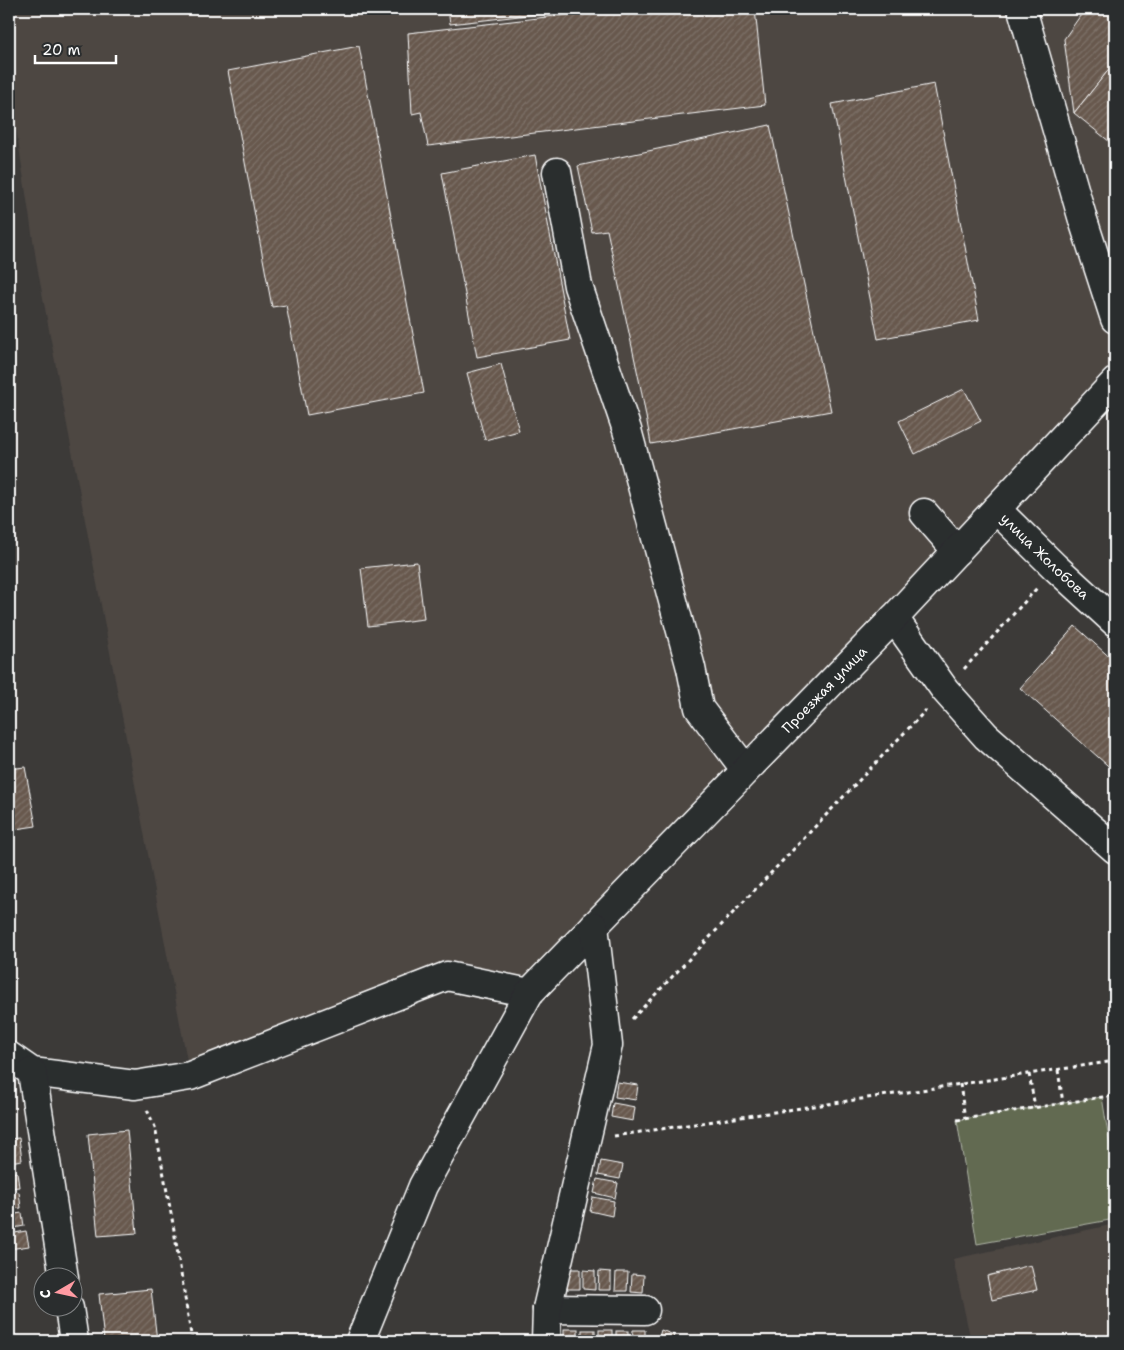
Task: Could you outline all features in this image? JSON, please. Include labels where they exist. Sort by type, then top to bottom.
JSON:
[{"type":"street","points":[[1022,9],[1115,319]]},
{"type":"street","points":[[556,172],[578,286],[627,430],[691,668],[699,708],[745,770]]},
{"type":"street","name":"Проезжая улица","points":[[360,1341],[423,1186],[529,993],[894,618],[1115,382]]},
{"type":"street","name":"улица Жолобова","points":[[996,509],[1056,567],[1111,609]]},
{"type":"street","points":[[924,512],[958,550]]},
{"type":"street","points":[[894,618],[945,690],[986,736],[1115,849]]},
{"type":"street","points":[[546,1341],[547,1309],[608,1045],[594,926]]},
{"type":"street","points":[[9,1056],[32,1072],[135,1085],[190,1076],[447,976],[529,993]]},
{"type":"street","points":[[32,1072],[62,1268]]},
{"type":"street","points":[[547,1309],[645,1310]]},
{"type":"street","points":[[70,1318],[74,1341]]},
{"type":"path","points":[[608,1045],[945,690],[1056,567]]},
{"type":"path","points":[[586,1140],[1115,1061]]},
{"type":"path","points":[[1058,1070],[1063,1103]]},
{"type":"path","points":[[1029,1074],[1034,1107]]},
{"type":"path","points":[[960,1084],[965,1119]]},
{"type":"path","points":[[135,1085],[155,1127],[174,1224],[192,1341]]},
{"type":"path","points":[[957,1120],[1115,1095]]},
{"type":"shaded area","points":[[9,9],[1115,9],[1115,366],[792,708],[529,993],[447,976],[190,1076],[37,266],[9,81]]},
{"type":"shaded area","points":[[1115,1224],[1115,1341],[971,1341],[953,1259]]},
{"type":"green space","points":[[1102,1097],[1115,1177],[1115,1219],[977,1244],[957,1120]]},
{"type":"building","points":[[448,9],[580,9],[450,24]]},
{"type":"building","points":[[616,9],[755,9],[765,105],[428,146],[421,112],[412,114],[408,33]]},
{"type":"building","points":[[1085,9],[1115,9],[1115,62],[1074,113],[1064,39]]},
{"type":"building","points":[[359,46],[424,393],[307,415],[286,305],[272,307],[228,71]]},
{"type":"building","points":[[1115,62],[1115,146],[1074,113]]},
{"type":"building","points":[[934,84],[979,320],[878,339],[832,104]]},
{"type":"building","points":[[770,125],[831,411],[651,444],[607,230],[592,232],[578,166]]},
{"type":"building","points":[[535,155],[570,340],[477,357],[442,173]]},
{"type":"building","points":[[501,364],[519,431],[485,440],[467,373]]},
{"type":"building","points":[[964,389],[981,421],[915,454],[899,421]]},
{"type":"building","points":[[417,562],[424,619],[368,626],[361,568]]},
{"type":"building","points":[[1075,626],[1115,662],[1115,772],[1020,688]]},
{"type":"building","points":[[25,767],[36,826],[9,830],[9,769]]},
{"type":"building","points":[[617,1082],[638,1085],[636,1100],[615,1097]]},
{"type":"building","points":[[613,1103],[635,1107],[633,1121],[611,1117]]},
{"type":"building","points":[[127,1130],[137,1233],[98,1236],[88,1134]]},
{"type":"building","points":[[19,1138],[22,1160],[10,1162],[9,1139]]},
{"type":"building","points":[[601,1161],[623,1165],[620,1179],[598,1175]]},
{"type":"building","points":[[17,1172],[19,1187],[9,1188],[9,1173]]},
{"type":"building","points":[[597,1179],[618,1183],[615,1198],[594,1193]]},
{"type":"building","points":[[19,1192],[21,1208],[9,1209],[9,1193]]},
{"type":"building","points":[[593,1197],[614,1201],[612,1216],[590,1211]]},
{"type":"building","points":[[22,1213],[24,1226],[9,1229],[9,1215]]},
{"type":"building","points":[[26,1231],[29,1246],[9,1249],[9,1234]]},
{"type":"building","points":[[1031,1265],[1037,1290],[992,1300],[987,1276]]},
{"type":"building","points":[[568,1269],[580,1269],[580,1289],[567,1289]]},
{"type":"building","points":[[583,1270],[595,1271],[595,1290],[583,1289]]},
{"type":"building","points":[[599,1271],[611,1272],[611,1290],[598,1290]]},
{"type":"building","points":[[616,1272],[628,1272],[627,1291],[615,1291]]},
{"type":"building","points":[[632,1274],[644,1275],[643,1293],[631,1292]]},
{"type":"building","points":[[151,1289],[157,1341],[104,1341],[99,1294]]},
{"type":"building","points":[[564,1329],[578,1329],[578,1341],[564,1341]]},
{"type":"building","points":[[582,1330],[595,1330],[595,1341],[582,1341]]},
{"type":"building","points":[[599,1330],[612,1330],[612,1341],[599,1341]]},
{"type":"building","points":[[633,1330],[645,1330],[645,1341],[632,1341]]},
{"type":"building","points":[[661,1330],[674,1335],[672,1341],[658,1341]]},
{"type":"building","points":[[616,1331],[628,1331],[628,1341],[616,1341]]}]
